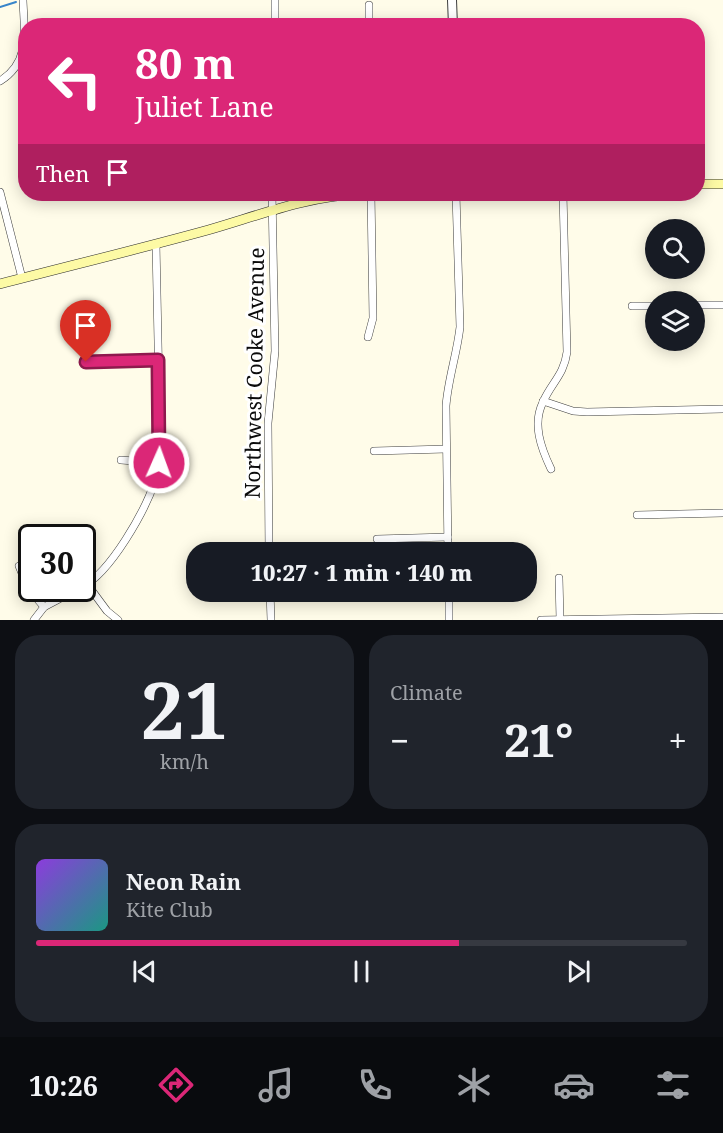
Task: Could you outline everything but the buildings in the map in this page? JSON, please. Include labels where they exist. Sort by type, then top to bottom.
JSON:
[{"type":"main road","points":[[705,184],[723,184]]},
{"type":"main road","points":[[0,284],[156,244],[308,201]]},
{"type":"street","points":[[23,0],[23,18]]},
{"type":"street","points":[[275,0],[275,18]]},
{"type":"street","points":[[452,0],[453,18]]},
{"type":"street","points":[[369,5],[369,18]]},
{"type":"street","points":[[0,81],[18,64]]},
{"type":"street","points":[[0,192],[22,278]]},
{"type":"street","name":"Northwest Cooke Avenue","points":[[269,542],[268,423],[275,351],[272,201]]},
{"type":"street","points":[[368,337],[373,318],[371,201]]},
{"type":"street","points":[[448,542],[447,396],[460,327],[456,201]]},
{"type":"street","points":[[551,469],[538,435],[539,412],[543,401],[561,375],[566,363],[563,201]]},
{"type":"street","points":[[96,575],[106,567],[133,525],[151,490],[159,463],[156,244]]},
{"type":"street","points":[[705,305],[723,305]]},
{"type":"street","points":[[632,306],[645,306]]},
{"type":"street","points":[[86,362],[158,360]]},
{"type":"street","points":[[543,401],[573,411],[587,412],[723,409]]},
{"type":"street","points":[[374,451],[446,449]]},
{"type":"street","points":[[121,460],[159,463]]},
{"type":"street","points":[[637,515],[723,513]]},
{"type":"street","points":[[377,539],[448,537]]},
{"type":"street","points":[[559,578],[560,620]]},
{"type":"street","points":[[96,600],[118,620]]},
{"type":"street","points":[[41,602],[45,607]]},
{"type":"street","points":[[33,620],[45,607],[54,602]]},
{"type":"street","points":[[270,602],[271,620]]},
{"type":"street","points":[[449,602],[449,620]]},
{"type":"street","points":[[541,620],[723,617]]},
{"type":"waterway","points":[[0,7],[16,2]]},
{"type":"route","points":[[86,362],[158,360],[159,463]]}]
